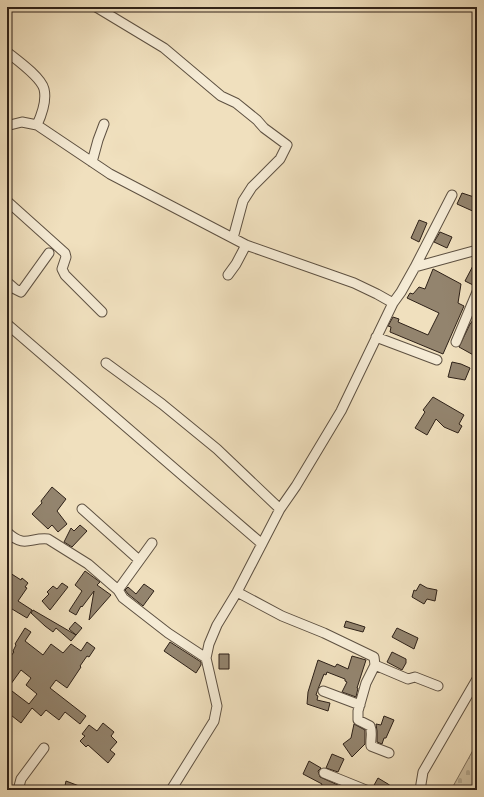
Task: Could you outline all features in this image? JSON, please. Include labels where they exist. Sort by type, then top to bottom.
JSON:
[{"type":"street","points":[[96,7],[164,48],[221,96],[242,108],[257,120],[264,128],[287,145],[280,159],[252,187],[243,201],[233,238]]},
{"type":"street","points":[[7,52],[41,82],[44,90],[44,108],[37,125]]},
{"type":"street","points":[[7,127],[22,122],[37,125],[110,174],[246,245],[354,283],[377,294],[393,304]]},
{"type":"street","points":[[92,162],[104,124]]},
{"type":"street","points":[[171,790],[214,721],[217,713],[217,706],[206,658],[209,644],[217,625],[237,592],[280,509],[296,486],[341,411],[376,337],[393,304],[415,267],[452,195]]},
{"type":"street","points":[[7,200],[65,253],[66,257],[62,269],[65,276],[102,312]]},
{"type":"street","points":[[228,275],[236,264],[246,245]]},
{"type":"street","points":[[415,267],[477,250]]},
{"type":"street","points":[[7,282],[20,292],[49,253]]},
{"type":"street","points":[[456,342],[477,292]]},
{"type":"street","points":[[7,324],[262,544]]},
{"type":"street","points":[[376,337],[437,360]]},
{"type":"street","points":[[106,363],[162,404],[217,449],[280,509]]},
{"type":"street","points":[[82,510],[139,560]]},
{"type":"street","points":[[7,532],[24,542],[41,538],[48,539],[88,564],[118,590],[123,598],[168,633],[206,658]]},
{"type":"street","points":[[118,590],[152,544]]},
{"type":"street","points":[[237,592],[282,616],[324,633],[374,658],[375,664],[370,674],[360,705],[358,720],[370,726],[372,730],[370,741],[371,746],[389,753]]},
{"type":"street","points":[[375,664],[408,679],[415,677],[438,686]]},
{"type":"street","points":[[420,790],[422,772],[477,679]]},
{"type":"street","points":[[323,691],[360,705]]},
{"type":"street","points":[[18,790],[21,779],[44,748]]},
{"type":"street","points":[[324,772],[366,790]]},
{"type":"green space","points":[[477,743],[477,790],[451,790]]},
{"type":"building","points":[[462,193],[477,198],[477,213],[457,204]]},
{"type":"building","points":[[419,220],[427,223],[419,242],[411,238]]},
{"type":"building","points":[[440,232],[452,237],[447,248],[434,242]]},
{"type":"building","points":[[477,258],[477,286],[475,286],[465,281]]},
{"type":"building","points":[[433,269],[461,284],[458,303],[464,306],[443,354],[390,332],[391,327],[388,326],[393,317],[399,319],[398,322],[428,335],[439,313],[407,298],[410,293],[413,294],[419,287],[425,289]]},
{"type":"building","points":[[477,315],[477,357],[459,347],[470,324]]},
{"type":"building","points":[[452,362],[470,368],[465,380],[448,377]]},
{"type":"building","points":[[433,397],[464,415],[459,424],[462,426],[458,433],[444,427],[436,419],[427,435],[415,428],[425,412],[423,410]]},
{"type":"building","points":[[52,487],[66,499],[57,511],[67,524],[58,532],[52,525],[48,529],[32,514],[42,503],[41,501]]},
{"type":"building","points":[[80,525],[87,531],[72,547],[64,542],[71,528],[74,531]]},
{"type":"building","points":[[7,571],[21,580],[22,578],[28,583],[25,587],[27,588],[18,601],[32,610],[27,618],[7,606]]},
{"type":"building","points":[[85,571],[100,582],[97,585],[111,595],[89,620],[94,591],[82,607],[81,606],[76,615],[69,611],[82,591],[75,585]]},
{"type":"building","points":[[62,583],[68,587],[50,610],[42,601],[49,594],[47,592],[53,586],[57,589]]},
{"type":"building","points":[[144,584],[154,591],[143,606],[125,590],[128,587],[136,594]]},
{"type":"building","points":[[420,584],[427,588],[437,590],[435,601],[427,599],[424,604],[412,597],[414,590],[416,591]]},
{"type":"building","points":[[33,610],[76,635],[69,629],[75,622],[82,628],[71,641],[56,628],[53,632],[45,626],[31,613]]},
{"type":"building","points":[[346,621],[365,627],[363,632],[344,627]]},
{"type":"building","points":[[25,628],[31,632],[25,641],[43,655],[51,644],[63,653],[71,644],[81,651],[87,642],[95,648],[80,666],[81,667],[67,688],[56,680],[50,688],[86,716],[80,724],[65,712],[59,720],[46,710],[41,716],[32,708],[21,723],[7,712],[7,661],[14,652],[15,644]],"holes":[[[21,670],[31,678],[26,685],[37,694],[29,704],[8,688]]]},
{"type":"building","points":[[397,628],[418,638],[414,649],[392,637]]},
{"type":"building","points":[[170,642],[201,662],[201,665],[196,673],[164,651]]},
{"type":"building","points":[[392,652],[406,659],[406,663],[402,670],[387,662]]},
{"type":"building","points":[[219,654],[229,654],[229,669],[219,669]]},
{"type":"building","points":[[352,656],[366,660],[357,688],[356,697],[342,692],[347,682],[345,679],[327,672],[326,675],[324,674],[316,695],[318,696],[317,700],[330,703],[328,711],[307,704],[308,692],[318,660],[335,667],[337,664],[348,669]]},
{"type":"building","points":[[384,716],[394,720],[382,744],[377,742],[376,724],[381,725]]},
{"type":"building","points":[[103,723],[114,732],[111,736],[117,742],[110,750],[115,754],[108,763],[88,745],[86,747],[80,741],[85,736],[82,734],[89,725],[97,731]]},
{"type":"building","points":[[354,724],[365,730],[365,744],[352,757],[343,744],[351,738]]},
{"type":"building","points":[[332,754],[344,759],[338,772],[326,768]]},
{"type":"building","points":[[309,761],[321,768],[318,771],[320,777],[338,785],[336,790],[319,790],[322,784],[303,774]]},
{"type":"building","points":[[378,778],[396,790],[378,790],[373,787]]},
{"type":"building","points":[[66,781],[87,789],[87,790],[64,790]]}]
